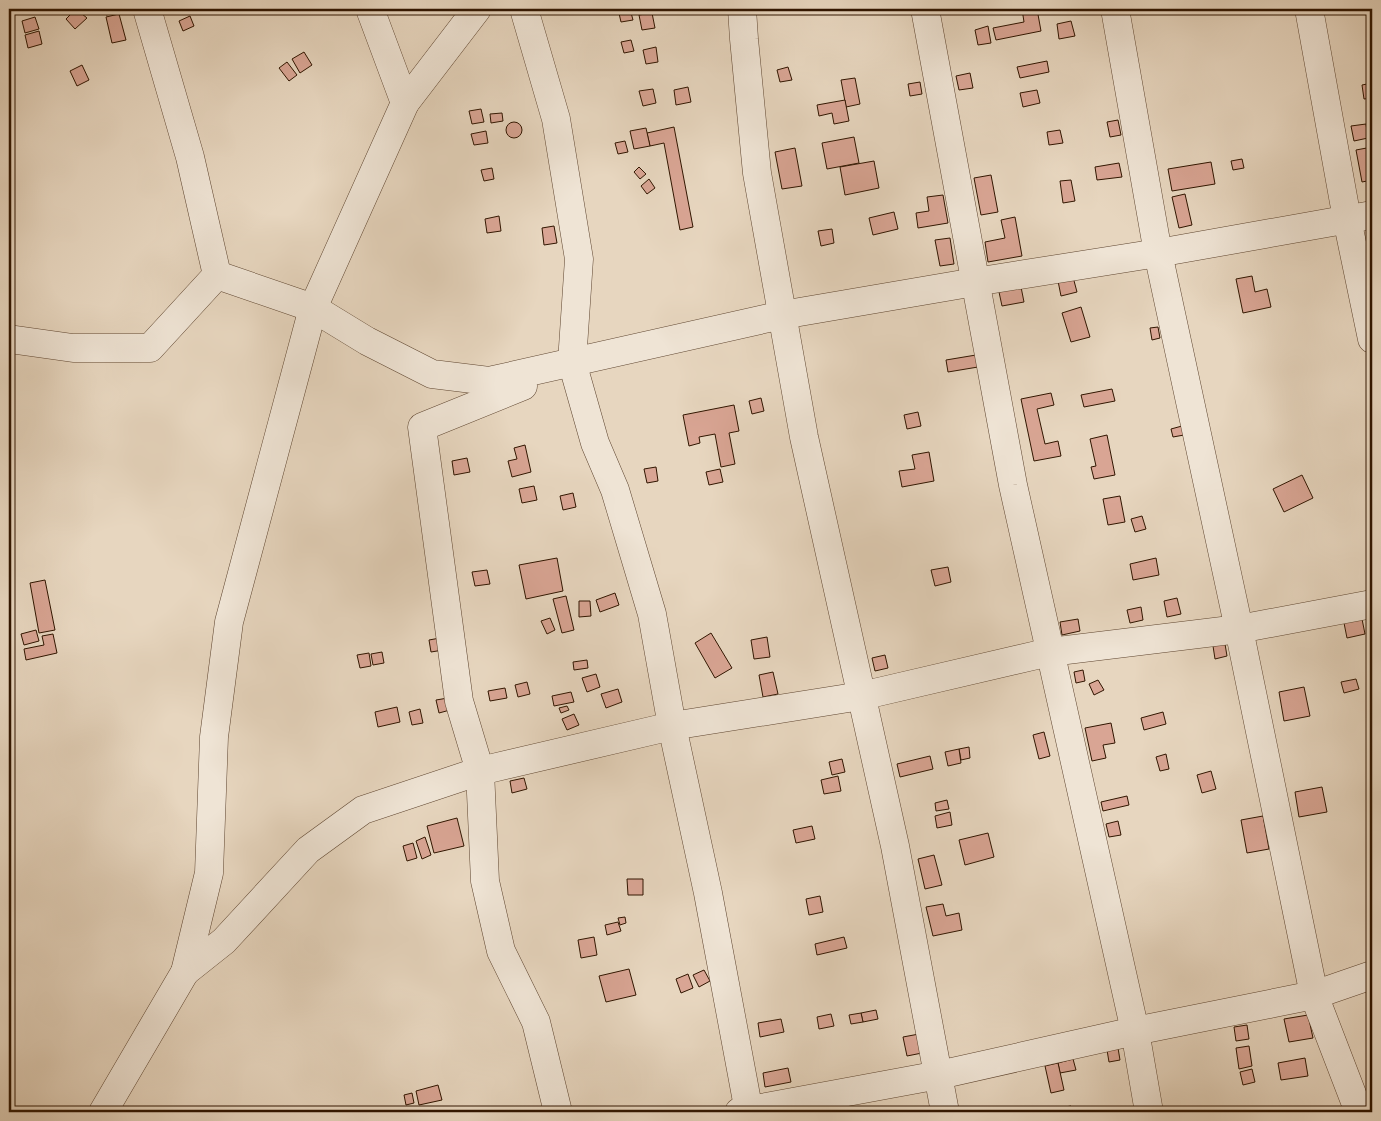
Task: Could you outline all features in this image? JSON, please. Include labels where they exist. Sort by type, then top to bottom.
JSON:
[{"type":"street","points":[[147,9],[190,157],[217,275]]},
{"type":"street","points":[[370,9],[405,103]]},
{"type":"street","points":[[103,1112],[184,972],[209,873],[214,737],[229,622],[313,308],[405,103],[477,9]]},
{"type":"street","points":[[524,9],[556,119],[578,259],[572,362],[595,442],[615,490],[652,614],[672,726],[708,894],[746,1112],[940,1075],[1135,1031],[1314,995],[1372,975]]},
{"type":"street","points":[[742,9],[757,173],[804,437],[895,846],[940,1075],[945,1112]]},
{"type":"street","points":[[925,9],[1013,485],[1135,1031],[1150,1112]]},
{"type":"street","points":[[1115,9],[1158,253],[1239,629],[1314,995],[1359,1112]]},
{"type":"street","points":[[1309,9],[1360,217],[1372,339]]},
{"type":"street","points":[[217,275],[313,308],[367,341],[432,374],[489,381],[782,314],[1158,253],[1360,217]]},
{"type":"street","points":[[9,339],[73,348],[150,348],[217,275]]},
{"type":"street","points":[[558,1112],[536,1022],[502,951],[485,881],[480,771],[459,700],[422,427],[513,390],[572,362]]},
{"type":"street","points":[[184,972],[224,941],[308,850],[363,810],[480,771],[672,726],[861,696],[1050,652],[1239,629],[1372,604]]},
{"type":"building","points":[[76,9],[87,18],[75,29],[66,19]]},
{"type":"building","points":[[105,9],[119,9],[120,12],[106,15]]},
{"type":"building","points":[[618,9],[630,9],[633,20],[621,22]]},
{"type":"building","points":[[1022,9],[1037,9],[1041,31],[996,40],[993,28],[1024,22]]},
{"type":"building","points":[[652,13],[655,28],[642,30],[639,15]]},
{"type":"building","points":[[119,14],[126,40],[112,43],[106,17]]},
{"type":"building","points":[[190,16],[194,26],[183,31],[179,21]]},
{"type":"building","points":[[35,17],[39,29],[25,33],[22,21]]},
{"type":"building","points":[[1071,21],[1075,36],[1059,39],[1057,24]]},
{"type":"building","points":[[988,26],[991,43],[978,45],[975,30]]},
{"type":"building","points":[[39,31],[42,44],[28,48],[25,35]]},
{"type":"building","points":[[631,40],[634,51],[624,53],[621,42]]},
{"type":"building","points":[[656,47],[658,62],[646,64],[643,50]]},
{"type":"building","points":[[304,52],[312,65],[300,73],[292,59]]},
{"type":"building","points":[[1047,61],[1049,72],[1020,78],[1017,67]]},
{"type":"building","points":[[287,62],[297,75],[289,81],[279,68]]},
{"type":"building","points":[[82,65],[89,80],[77,86],[70,71]]},
{"type":"building","points":[[788,67],[792,80],[780,82],[777,70]]},
{"type":"building","points":[[970,73],[973,88],[959,90],[956,76]]},
{"type":"building","points":[[855,78],[860,104],[846,107],[841,80]]},
{"type":"building","points":[[920,82],[922,94],[910,96],[908,84]]},
{"type":"building","points":[[1372,83],[1372,98],[1364,99],[1362,85]]},
{"type":"building","points":[[688,87],[691,102],[676,105],[674,90]]},
{"type":"building","points":[[653,89],[656,103],[643,106],[639,91]]},
{"type":"building","points":[[1037,90],[1040,103],[1023,107],[1020,93]]},
{"type":"building","points":[[845,100],[849,121],[834,124],[832,113],[819,116],[817,105]]},
{"type":"building","points":[[481,109],[484,122],[472,124],[469,111]]},
{"type":"building","points":[[502,113],[503,121],[491,123],[490,114]]},
{"type":"building","points":[[1118,120],[1121,135],[1110,137],[1107,122]]},
{"type":"building","points":[[514,122],[520,124],[522,130],[520,136],[514,138],[508,136],[506,130],[508,124]]},
{"type":"building","points":[[1366,124],[1368,138],[1354,141],[1351,126]]},
{"type":"building","points":[[674,127],[693,227],[680,230],[664,143],[650,146],[647,133]]},
{"type":"building","points":[[646,128],[650,146],[634,149],[630,131]]},
{"type":"building","points":[[1060,130],[1063,143],[1049,145],[1047,132]]},
{"type":"building","points":[[486,131],[488,143],[474,145],[471,134]]},
{"type":"building","points":[[854,137],[859,163],[827,169],[822,143]]},
{"type":"building","points":[[625,141],[628,152],[618,154],[615,143]]},
{"type":"building","points":[[1372,147],[1372,180],[1362,182],[1356,150]]},
{"type":"building","points":[[795,148],[802,186],[782,189],[775,152]]},
{"type":"building","points":[[1242,159],[1244,168],[1233,170],[1231,161]]},
{"type":"building","points":[[874,161],[879,188],[845,195],[840,167]]},
{"type":"building","points":[[1211,162],[1215,184],[1172,191],[1168,169]]},
{"type":"building","points":[[1119,163],[1122,177],[1097,180],[1095,167]]},
{"type":"building","points":[[639,167],[646,174],[640,179],[634,172]]},
{"type":"building","points":[[492,168],[494,179],[484,181],[481,170]]},
{"type":"building","points":[[991,175],[998,212],[981,215],[974,178]]},
{"type":"building","points":[[649,179],[655,188],[647,194],[641,186]]},
{"type":"building","points":[[1071,180],[1075,201],[1063,203],[1060,181]]},
{"type":"building","points":[[1185,194],[1192,225],[1179,228],[1172,197]]},
{"type":"building","points":[[943,195],[948,223],[918,228],[916,213],[929,211],[927,197]]},
{"type":"building","points":[[894,212],[898,229],[873,235],[869,218]]},
{"type":"building","points":[[499,216],[501,231],[487,233],[485,219]]},
{"type":"building","points":[[1015,217],[1022,256],[988,262],[985,242],[1005,238],[1001,220]]},
{"type":"building","points":[[554,226],[557,243],[544,245],[542,228]]},
{"type":"building","points":[[832,229],[834,243],[821,246],[818,231]]},
{"type":"building","points":[[950,238],[954,264],[940,266],[935,240]]},
{"type":"building","points":[[1252,276],[1255,292],[1267,289],[1271,307],[1243,313],[1236,279]]},
{"type":"building","points":[[1073,277],[1077,292],[1061,296],[1058,281]]},
{"type":"building","points":[[1021,287],[1024,302],[1002,306],[999,292]]},
{"type":"building","points":[[1081,307],[1090,337],[1071,342],[1062,313]]},
{"type":"building","points":[[1158,327],[1160,338],[1152,340],[1150,328]]},
{"type":"building","points":[[976,355],[978,367],[948,372],[946,360]]},
{"type":"building","points":[[1112,389],[1115,401],[1084,407],[1081,395]]},
{"type":"building","points":[[1051,393],[1054,405],[1037,409],[1045,444],[1058,441],[1061,456],[1034,461],[1021,399]]},
{"type":"building","points":[[761,398],[764,411],[752,414],[749,401]]},
{"type":"building","points":[[734,405],[739,431],[729,433],[735,464],[721,467],[715,434],[699,437],[700,443],[689,446],[683,415]]},
{"type":"building","points":[[918,412],[921,426],[907,429],[904,415]]},
{"type":"building","points":[[1182,426],[1184,435],[1173,437],[1171,429]]},
{"type":"building","points":[[1107,435],[1115,475],[1094,479],[1091,467],[1096,466],[1090,439]]},
{"type":"building","points":[[525,445],[531,472],[512,477],[508,461],[517,459],[514,448]]},
{"type":"building","points":[[929,452],[934,481],[902,487],[899,471],[915,469],[912,455]]},
{"type":"building","points":[[467,458],[470,472],[454,475],[452,461]]},
{"type":"building","points":[[656,467],[658,481],[647,483],[644,469]]},
{"type":"building","points":[[720,469],[723,482],[709,485],[706,472]]},
{"type":"building","points":[[1302,475],[1313,498],[1284,512],[1273,489]]},
{"type":"building","points":[[534,486],[537,500],[522,503],[519,489]]},
{"type":"building","points":[[573,493],[576,507],[563,510],[560,496]]},
{"type":"building","points":[[1120,496],[1125,522],[1108,525],[1103,499]]},
{"type":"building","points":[[1142,516],[1146,529],[1135,532],[1131,519]]},
{"type":"building","points":[[557,558],[563,591],[526,599],[519,565]]},
{"type":"building","points":[[1156,558],[1159,575],[1133,580],[1130,564]]},
{"type":"building","points":[[948,567],[951,582],[935,586],[931,570]]},
{"type":"building","points":[[487,570],[490,584],[475,586],[472,572]]},
{"type":"building","points":[[45,580],[55,630],[39,633],[30,583]]},
{"type":"building","points":[[615,593],[619,605],[600,612],[596,600]]},
{"type":"building","points":[[566,596],[574,630],[562,633],[553,599]]},
{"type":"building","points":[[1177,598],[1181,614],[1167,617],[1164,601]]},
{"type":"building","points":[[579,601],[590,601],[591,616],[579,617]]},
{"type":"building","points":[[1141,607],[1143,620],[1130,623],[1127,610]]},
{"type":"building","points":[[550,618],[555,630],[547,634],[541,621]]},
{"type":"building","points":[[1078,619],[1080,631],[1062,635],[1060,622]]},
{"type":"building","points":[[1362,619],[1365,634],[1347,638],[1344,623]]},
{"type":"building","points":[[36,630],[39,641],[24,645],[21,634]]},
{"type":"building","points":[[711,633],[732,668],[715,678],[695,643]]},
{"type":"building","points":[[53,634],[57,653],[26,660],[24,649],[44,645],[42,636]]},
{"type":"building","points":[[767,637],[770,657],[754,659],[751,640]]},
{"type":"building","points":[[440,638],[443,650],[431,652],[429,640]]},
{"type":"building","points":[[1225,644],[1227,656],[1215,659],[1213,646]]},
{"type":"building","points":[[382,652],[384,663],[373,665],[371,654]]},
{"type":"building","points":[[369,653],[371,666],[360,668],[357,655]]},
{"type":"building","points":[[885,655],[888,668],[875,671],[872,658]]},
{"type":"building","points":[[587,660],[588,668],[574,670],[573,662]]},
{"type":"building","points":[[1083,670],[1085,681],[1076,683],[1074,672]]},
{"type":"building","points":[[773,672],[778,694],[763,697],[759,675]]},
{"type":"building","points":[[596,674],[600,687],[587,692],[582,678]]},
{"type":"building","points":[[1356,679],[1359,689],[1344,693],[1341,682]]},
{"type":"building","points":[[1098,680],[1104,690],[1094,695],[1089,684]]},
{"type":"building","points":[[527,682],[530,694],[518,697],[515,685]]},
{"type":"building","points":[[1304,687],[1310,716],[1284,721],[1279,692]]},
{"type":"building","points":[[505,688],[507,698],[490,701],[488,691]]},
{"type":"building","points":[[618,689],[622,702],[606,708],[601,694]]},
{"type":"building","points":[[571,692],[574,702],[554,706],[552,696]]},
{"type":"building","points":[[448,698],[450,710],[439,713],[436,700]]},
{"type":"building","points":[[567,706],[569,710],[561,713],[559,708]]},
{"type":"building","points":[[397,707],[400,722],[378,727],[375,712]]},
{"type":"building","points":[[420,709],[423,723],[412,725],[409,712]]},
{"type":"building","points":[[1163,712],[1166,724],[1144,730],[1141,718]]},
{"type":"building","points":[[574,714],[579,725],[567,730],[562,719]]},
{"type":"building","points":[[1111,723],[1115,743],[1103,745],[1106,758],[1092,761],[1085,728]]},
{"type":"building","points":[[1044,732],[1050,756],[1039,759],[1033,735]]},
{"type":"building","points":[[969,747],[970,758],[961,760],[959,749]]},
{"type":"building","points":[[959,749],[961,763],[948,766],[945,752]]},
{"type":"building","points":[[1166,754],[1169,769],[1160,771],[1156,757]]},
{"type":"building","points":[[930,756],[933,769],[900,777],[897,764]]},
{"type":"building","points":[[842,759],[845,772],[832,775],[829,762]]},
{"type":"building","points":[[1211,771],[1216,789],[1202,793],[1197,775]]},
{"type":"building","points":[[838,776],[841,791],[824,794],[821,780]]},
{"type":"building","points":[[524,778],[527,789],[512,793],[510,781]]},
{"type":"building","points":[[1322,787],[1327,812],[1299,817],[1295,792]]},
{"type":"building","points":[[1127,796],[1129,805],[1103,811],[1101,802]]},
{"type":"building","points":[[947,800],[949,809],[936,811],[935,803]]},
{"type":"building","points":[[950,812],[952,825],[937,828],[935,816]]},
{"type":"building","points":[[1263,816],[1269,849],[1247,853],[1241,820]]},
{"type":"building","points":[[457,818],[464,846],[434,853],[427,826]]},
{"type":"building","points":[[1118,821],[1121,835],[1109,837],[1106,824]]},
{"type":"building","points":[[812,826],[815,839],[796,843],[793,830]]},
{"type":"building","points":[[988,833],[994,857],[965,865],[959,840]]},
{"type":"building","points":[[425,837],[431,855],[422,859],[416,841]]},
{"type":"building","points":[[413,843],[417,858],[407,861],[403,846]]},
{"type":"building","points":[[934,855],[942,885],[925,889],[918,859]]},
{"type":"building","points":[[627,879],[643,879],[643,895],[628,895]]},
{"type":"building","points":[[820,896],[823,912],[809,915],[806,899]]},
{"type":"building","points":[[943,904],[946,916],[959,913],[962,930],[933,936],[926,907]]},
{"type":"building","points":[[625,917],[626,923],[620,925],[618,918]]},
{"type":"building","points":[[618,922],[621,931],[607,935],[605,925]]},
{"type":"building","points":[[594,937],[597,955],[581,958],[578,940]]},
{"type":"building","points":[[844,937],[847,948],[817,955],[815,944]]},
{"type":"building","points":[[629,969],[636,995],[606,1002],[599,976]]},
{"type":"building","points":[[704,970],[710,981],[699,987],[693,975]]},
{"type":"building","points":[[688,974],[693,988],[681,993],[676,979]]},
{"type":"building","points":[[876,1010],[878,1019],[863,1022],[861,1013]]},
{"type":"building","points":[[861,1013],[863,1022],[851,1024],[849,1015]]},
{"type":"building","points":[[831,1014],[834,1026],[819,1029],[817,1017]]},
{"type":"building","points":[[1308,1015],[1313,1038],[1289,1042],[1284,1019]]},
{"type":"building","points":[[781,1019],[784,1032],[760,1037],[758,1023]]},
{"type":"building","points":[[1247,1025],[1249,1039],[1236,1041],[1234,1027]]},
{"type":"building","points":[[919,1034],[922,1053],[907,1056],[903,1037]]},
{"type":"building","points":[[1249,1046],[1252,1066],[1239,1069],[1236,1048]]},
{"type":"building","points":[[1118,1048],[1120,1060],[1109,1062],[1107,1050]]},
{"type":"building","points":[[1305,1058],[1308,1076],[1281,1080],[1278,1063]]},
{"type":"building","points":[[1073,1059],[1076,1070],[1060,1073],[1058,1063]]},
{"type":"building","points":[[1058,1063],[1064,1090],[1051,1093],[1045,1066]]},
{"type":"building","points":[[788,1068],[791,1082],[765,1087],[763,1073]]},
{"type":"building","points":[[1252,1069],[1255,1082],[1243,1085],[1240,1072]]},
{"type":"building","points":[[438,1085],[442,1100],[419,1105],[416,1091]]},
{"type":"building","points":[[412,1093],[414,1103],[406,1105],[404,1095]]},
{"type":"building","points":[[1071,1106],[1072,1112],[1060,1112],[1059,1108]]}]
